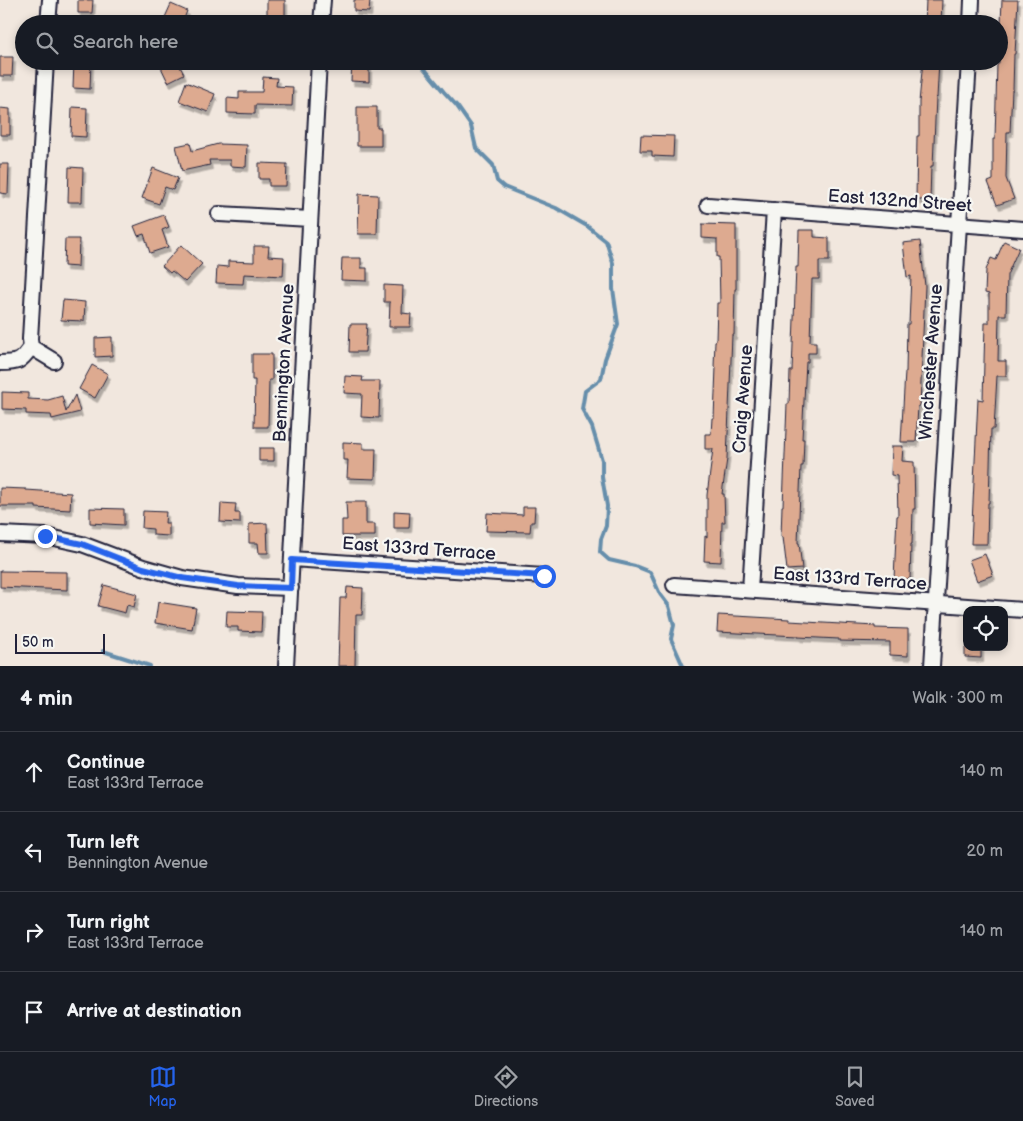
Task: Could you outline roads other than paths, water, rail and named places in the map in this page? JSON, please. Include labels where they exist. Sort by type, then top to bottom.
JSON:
[{"type":"street","points":[[49,15],[50,0]]},
{"type":"street","points":[[322,15],[323,0]]},
{"type":"street","points":[[971,15],[972,0]]},
{"type":"street","points":[[0,363],[15,363],[23,359],[31,347],[30,329],[45,70]]},
{"type":"street","name":"Bennington Avenue","points":[[286,666],[318,70]]},
{"type":"street","name":"Winchester Avenue","points":[[932,666],[968,70]]},
{"type":"street","name":"East 132nd Street","points":[[708,205],[1023,229]]},
{"type":"street","name":"Craig Avenue","points":[[750,590],[774,210]]},
{"type":"street","points":[[219,214],[310,220]]},
{"type":"street","points":[[31,347],[54,361]]},
{"type":"street","points":[[0,534],[45,536],[82,544],[143,568],[182,578],[238,586],[291,588]]},
{"type":"street","name":"East 133rd Terrace","points":[[292,560],[544,576]]},
{"type":"street","name":"East 133rd Terrace","points":[[674,584],[1023,610]]},
{"type":"waterway","points":[[426,70],[457,106],[471,126],[476,148],[493,165],[497,181],[504,187],[556,208],[587,226],[606,241],[613,263],[613,289],[618,324],[605,359],[601,379],[585,391],[582,409],[592,427],[602,460],[602,477],[607,506],[606,526],[601,539],[600,552],[609,560],[635,566],[650,572],[660,594],[669,606],[674,625],[671,639],[683,666]]},
{"type":"waterway","points":[[103,651],[150,666]]}]
